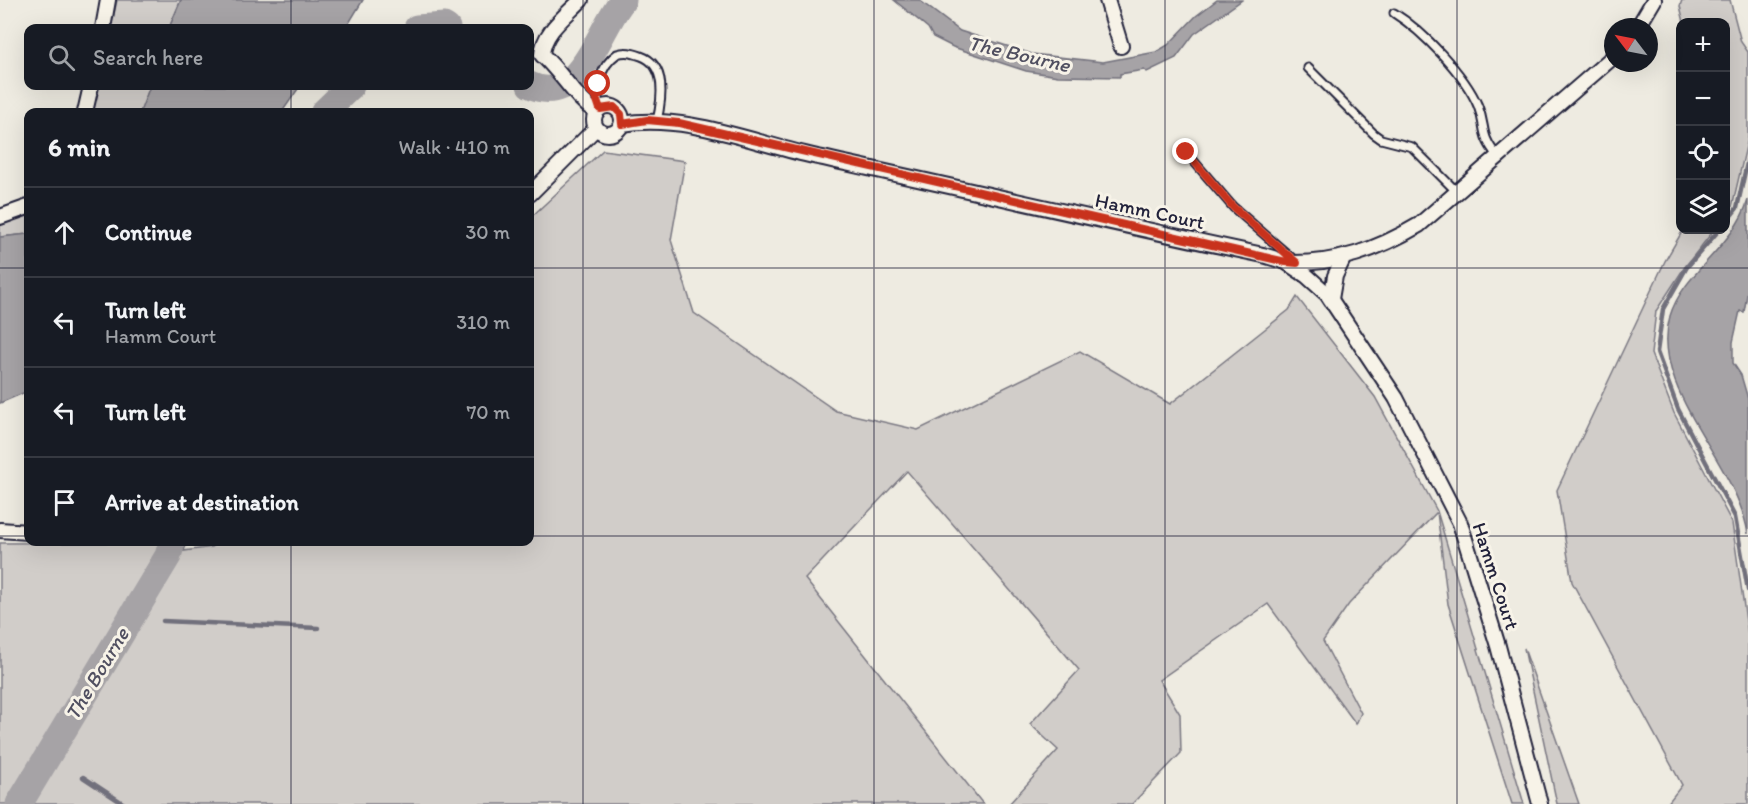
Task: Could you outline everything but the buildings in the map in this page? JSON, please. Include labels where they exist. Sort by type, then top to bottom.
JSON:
[{"type":"street","points":[[104,24],[108,0]]},
{"type":"street","points":[[581,0],[550,32],[542,46],[542,56],[557,69],[572,92],[598,111]]},
{"type":"street","points":[[1107,0],[1121,46]]},
{"type":"street","points":[[1642,18],[1650,2]]},
{"type":"street","points":[[1291,263],[1343,259],[1400,236],[1419,225],[1604,65]]},
{"type":"street","points":[[86,108],[90,90]]},
{"type":"street","points":[[614,107],[621,114],[620,129],[610,134],[596,128],[594,123],[598,111],[614,107]]},
{"type":"street","name":"Hamm Court","points":[[622,124],[657,121],[679,123],[1291,263],[1331,299],[1396,398],[1460,523],[1498,646],[1540,804]]},
{"type":"street","points":[[534,190],[596,128]]},
{"type":"street","points":[[0,218],[24,209]]},
{"type":"street","points":[[1331,299],[1335,276],[1343,259]]},
{"type":"street","points":[[0,530],[24,532]]},
{"type":"lane","points":[[1394,13],[1417,30],[1467,84],[1479,108],[1485,138],[1498,158]]},
{"type":"lane","points":[[598,111],[596,97],[604,70],[617,54],[631,53],[647,58],[656,70],[661,92],[657,121]]},
{"type":"lane","points":[[1308,68],[1374,134],[1381,139],[1412,147],[1457,192]]},
{"type":"lane","points":[[1186,152],[1233,207],[1291,263]]},
{"type":"shaded area","points":[[117,0],[181,0],[171,24],[112,24]]},
{"type":"shaded area","points":[[1682,0],[1730,0],[1741,42],[1748,52],[1748,138],[1730,210],[1730,18],[1683,18],[1680,6]]},
{"type":"shaded area","points":[[98,90],[149,90],[142,108],[93,108]]},
{"type":"shaded area","points":[[603,150],[685,161],[671,240],[694,313],[836,411],[918,430],[1080,351],[1170,404],[1289,310],[1297,297],[1375,397],[1437,511],[1524,804],[1512,804],[1448,604],[1437,512],[1349,604],[1323,641],[1361,713],[1356,724],[1268,604],[1159,680],[1180,714],[1181,753],[1132,804],[1009,804],[1058,750],[1030,724],[1079,670],[907,471],[805,579],[983,804],[0,804],[0,543],[24,543],[24,546],[186,546],[184,551],[214,546],[534,546],[534,214]]},
{"type":"shaded area","points":[[24,215],[24,234],[0,237],[0,225]]},
{"type":"shaded area","points":[[1681,234],[1711,234],[1684,268],[1656,311],[1651,354],[1674,413],[1732,523],[1748,635],[1748,804],[1667,804],[1682,785],[1572,582],[1557,490],[1665,261]]},
{"type":"shaded area","points":[[1524,648],[1579,804],[1557,804]]},
{"type":"water","points":[[181,0],[363,0],[348,24],[171,24]]},
{"type":"water","points":[[613,0],[634,0],[605,35],[582,77],[569,87],[564,77],[580,61],[599,19]]},
{"type":"water","points":[[894,0],[919,0],[960,31],[1032,54],[1103,62],[1156,52],[1168,45],[1196,16],[1217,0],[1242,0],[1194,34],[1176,58],[1147,72],[1144,70],[1120,74],[1120,77],[1058,76],[1026,71],[953,47],[933,37],[928,28]]},
{"type":"water","points":[[148,90],[297,90],[285,108],[142,108]]},
{"type":"water","points":[[1748,200],[1748,289],[1744,312],[1740,311],[1733,342],[1733,363],[1741,375],[1748,399],[1748,534],[1741,507],[1728,480],[1683,399],[1672,371],[1667,344],[1670,316],[1677,300],[1697,272],[1732,232]]},
{"type":"water","points":[[24,234],[24,393],[0,403],[0,237]]},
{"type":"waterway","name":"The Bourne","points":[[534,86],[547,89],[562,86],[575,76],[586,62],[623,0]]},
{"type":"waterway","name":"The Bourne","points":[[328,108],[347,90]]},
{"type":"waterway","points":[[1730,217],[1737,208],[1748,158]]},
{"type":"waterway","points":[[1716,234],[1687,267],[1663,309],[1657,352],[1678,409],[1735,517],[1748,590]]},
{"type":"waterway","name":"The Bourne","points":[[19,804],[168,556],[171,546]]},
{"type":"waterway","points":[[163,621],[318,628]]},
{"type":"waterway","points":[[83,777],[124,804]]},
{"type":"route","points":[[598,84],[596,97],[600,109],[614,107],[621,114],[622,124],[647,120],[679,123],[806,154],[1297,263],[1250,224],[1221,195],[1186,152]]}]
